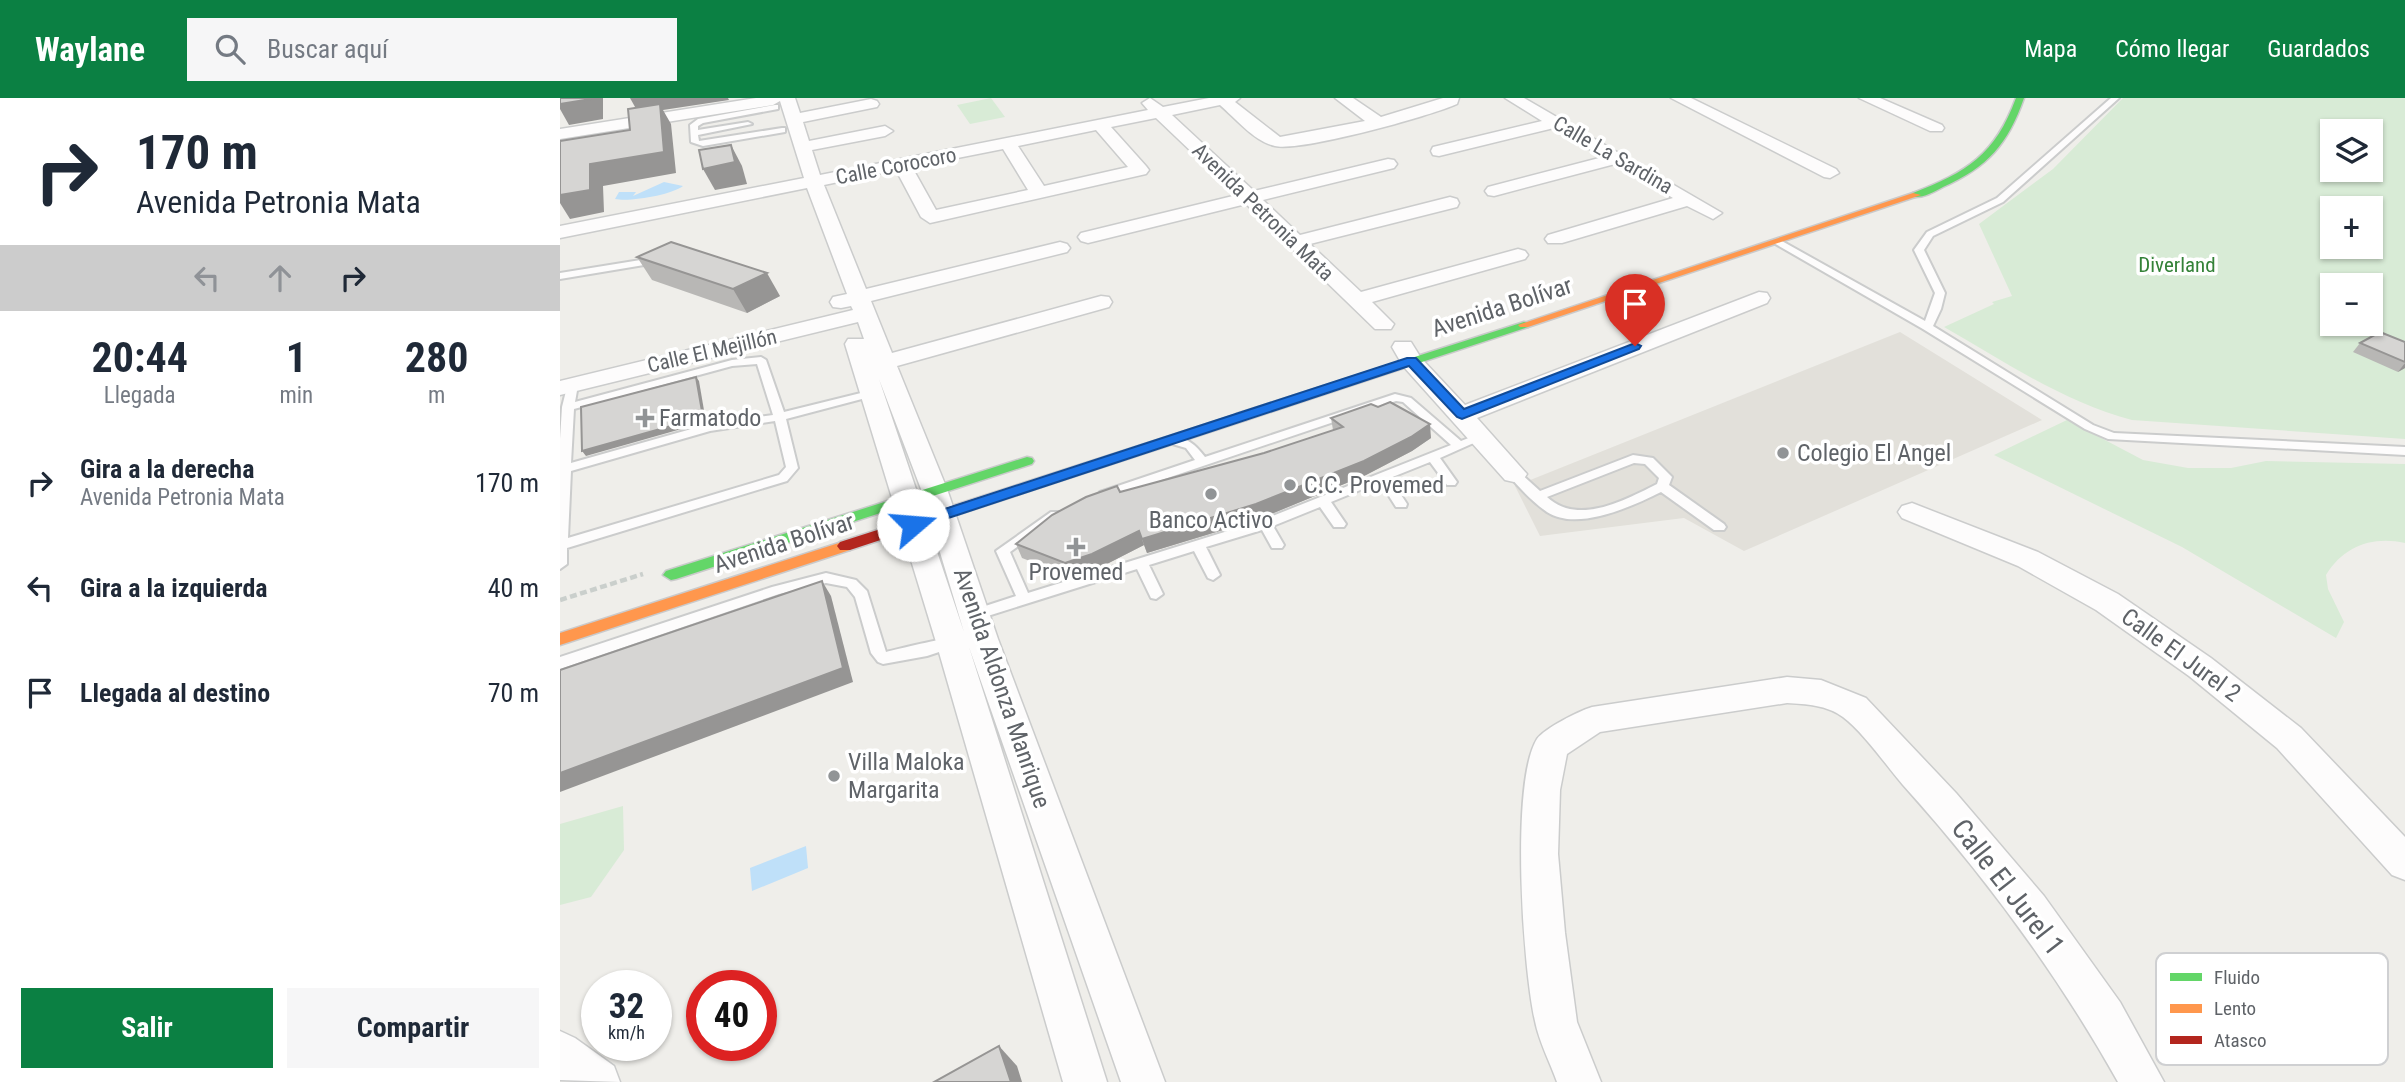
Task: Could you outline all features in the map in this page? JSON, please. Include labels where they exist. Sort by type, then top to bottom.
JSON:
[{"type":"street","name":"Avenida Petronia Mata","points":[[1144,98],[1294,243],[1383,324]]},
{"type":"street","points":[[1343,98],[1377,122]]},
{"type":"street","points":[[1227,99],[1270,139],[1279,142],[1448,104],[1452,101],[1451,98]]},
{"type":"street","name":"Calle La Sardina","points":[[1514,98],[1713,213]]},
{"type":"street","points":[[1679,98],[1830,173]]},
{"type":"street","points":[[1867,98],[1936,128]]},
{"type":"street","name":"Avenida Bolívar","points":[[650,582],[1173,440],[1405,350],[1777,242],[1879,209],[1954,179],[1998,147],[2013,122],[2020,98]]},
{"type":"street","name":"Calle Corocoro","points":[[560,232],[1227,99]]},
{"type":"street","points":[[560,135],[777,101]]},
{"type":"street","name":"Avenida Aldonza Manrique","points":[[777,101],[788,125],[806,184],[874,365],[923,507],[963,688],[1085,1082]]},
{"type":"street","points":[[788,125],[871,104]]},
{"type":"street","points":[[1440,151],[1556,123]]},
{"type":"street","name":"Avenida Aldonza Manrique","points":[[788,125],[803,147],[806,184]]},
{"type":"street","points":[[902,165],[930,218],[1140,170],[1101,125]]},
{"type":"street","points":[[803,147],[885,131]]},
{"type":"street","points":[[1009,144],[1039,192]]},
{"type":"street","points":[[1494,191],[1617,158]]},
{"type":"street","name":"Avenida Bolívar","points":[[1480,322],[1886,191],[1951,163]]},
{"type":"street","points":[[1088,237],[1388,164]]},
{"type":"street","points":[[1555,239],[1689,199]]},
{"type":"street","points":[[1294,243],[1450,203]]},
{"type":"street","name":"Calle El Mejillón","points":[[567,393],[1060,248]]},
{"type":"street","points":[[1356,300],[1518,255]]},
{"type":"street","points":[[1462,415],[1759,298]]},
{"type":"street","points":[[874,365],[1101,302]]},
{"type":"street","points":[[1405,350],[1462,415],[1469,441],[1514,474]]},
{"type":"street","name":"Avenida Aldonza Manrique","points":[[874,365],[873,393],[923,507],[975,615],[1143,1082]]},
{"type":"street","name":"Avenida Bolívar","points":[[560,639],[923,507],[1046,455]]},
{"type":"street","name":"Calle El Jurel 2","points":[[1912,512],[2028,559],[2107,602],[2200,667],[2289,738],[2405,863]]},
{"type":"street","name":"Calle El Jurel 1","points":[[1579,1082],[1556,1022],[1545,933],[1539,853],[1542,790],[1551,746],[1592,720],[1787,690],[1821,693],[1854,707],[1943,804],[2030,909],[2105,1017],[2142,1082]]},
{"type":"street","points":[[560,1053],[598,1082]]},
{"type":"lane","points":[[1927,327],[1941,293],[1919,250],[1930,234],[2000,200],[2115,98]]},
{"type":"lane","points":[[777,101],[701,121],[694,125],[695,142],[703,144],[788,125]]},
{"type":"lane","points":[[695,133],[748,124]]},
{"type":"lane","points":[[1777,242],[1927,327],[2089,427],[2112,436],[2405,451]]},
{"type":"lane","points":[[560,276],[660,260]]},
{"type":"lane","points":[[560,564],[567,393],[757,359],[764,362],[792,468],[783,478],[561,545]]},
{"type":"lane","points":[[564,469],[709,428],[780,417],[873,393]]},
{"type":"lane","points":[[1088,499],[1204,463],[1395,397],[1407,400],[1469,441]]},
{"type":"lane","points":[[1173,440],[1190,445],[1204,463]]},
{"type":"lane","points":[[975,615],[1265,524],[1469,441]]},
{"type":"lane","points":[[1432,456],[1451,482]]},
{"type":"lane","points":[[1514,474],[1558,514],[1577,516],[1632,500],[1662,486],[1666,477],[1649,461],[1633,459],[1539,496]]},
{"type":"lane","points":[[1383,478],[1401,504]]},
{"type":"lane","points":[[1662,486],[1718,527]]},
{"type":"lane","points":[[1323,501],[1339,524]]},
{"type":"lane","points":[[1024,599],[1003,551],[1049,518],[1069,509]]},
{"type":"lane","points":[[1265,524],[1277,545]]},
{"type":"lane","points":[[1198,545],[1213,575]]},
{"type":"lane","points":[[1141,563],[1156,594]]},
{"type":"lane","points":[[560,663],[777,590],[826,578],[851,583],[862,595],[878,653],[883,658],[927,650],[952,642]]},
{"type":"shaded area","name":"Colegio El Angel","points":[[1900,332],[2042,420],[1744,551],[1684,518],[1540,536],[1515,486]]},
{"type":"green space","points":[[991,98],[1005,117],[970,124],[957,105]]},
{"type":"green space","name":"Diverland","points":[[2123,98],[2405,98],[2405,439],[2132,420],[2059,392],[1944,327],[1994,304],[1992,302],[2012,296],[1979,224],[2053,169]]},
{"type":"green space","points":[[2067,420],[2143,460],[2188,468],[2231,468],[2266,461],[2405,464],[2405,543],[2370,542],[2350,550],[2333,565],[2326,575],[2328,589],[2344,622],[2336,638],[2182,547],[1994,455]]},
{"type":"green space","points":[[623,806],[624,850],[591,897],[560,905],[560,824]]},
{"type":"water","points":[[664,182],[683,186],[650,197],[615,199],[619,192],[636,192],[633,196]]},
{"type":"water","points":[[806,846],[808,868],[752,891],[750,868]]},
{"type":"building","points":[[560,98],[591,98],[591,99],[560,104]]},
{"type":"building","points":[[660,104],[664,152],[590,164],[590,190],[560,195],[560,141],[630,130],[628,109]]},
{"type":"building","points":[[731,145],[735,162],[703,169],[699,150]]},
{"type":"building","points":[[671,242],[767,273],[733,289],[637,257]]},
{"type":"building","points":[[2383,333],[2405,342],[2405,362],[2360,343],[2373,336],[2383,336]]},
{"type":"building","name":"Farmatodo","points":[[696,377],[703,417],[582,451],[581,407]]},
{"type":"building","points":[[1390,402],[1430,424],[1364,461],[1256,504],[1142,539],[1139,531],[1092,554],[1065,563],[1016,544],[1052,515],[1086,497],[1117,486],[1120,492],[1264,453],[1343,427],[1331,418],[1371,404],[1378,407]]},
{"type":"building","points":[[822,581],[843,668],[560,773],[560,670]]},
{"type":"building","points":[[999,1046],[1011,1082],[934,1082]]},
{"type":"traffic: fast","points":[[1916,195],[1969,171],[1994,150],[2013,119],[2020,98]]},
{"type":"traffic: fast","points":[[1241,417],[1524,325]]},
{"type":"traffic: fast","points":[[671,575],[1027,461]]},
{"type":"traffic: slow","points":[[1524,325],[1916,195]]},
{"type":"traffic: slow","points":[[560,639],[845,546]]},
{"type":"traffic: jam","points":[[845,546],[1241,417]]},
{"type":"place","name":"Farmatodo","points":[[645,418]]},
{"type":"place","name":"Colegio El Angel","points":[[1783,453]]},
{"type":"place","name":"C.C. Provemed","points":[[1290,485]]},
{"type":"place","name":"Banco Activo","points":[[1211,494]]},
{"type":"place","name":"Provemed","points":[[1076,547]]},
{"type":"place","name":"Villa Maloka Margarita","points":[[834,776]]},
{"type":"route","points":[[913,525],[1412,361],[1462,415],[1635,346]]}]
